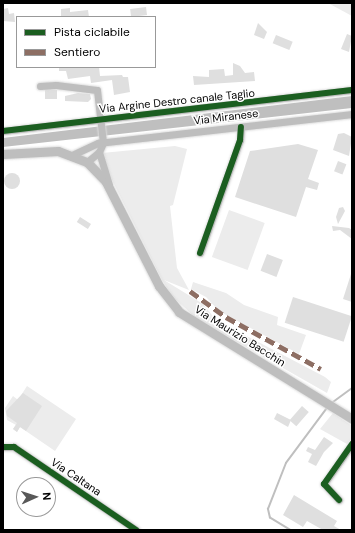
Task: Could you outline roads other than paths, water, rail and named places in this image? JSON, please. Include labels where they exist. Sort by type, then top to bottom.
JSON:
[{"type":"main road","points":[[3,154],[46,150],[72,155]]},
{"type":"main road","name":"Via Maurizio Bacchin","points":[[72,155],[87,162],[110,188],[150,272],[179,312],[352,419]]},
{"type":"street","points":[[40,86],[96,88],[103,141],[99,152],[87,162]]},
{"type":"street","name":"Via Argine Destro canale Taglio","points":[[3,131],[101,122],[352,90]]},
{"type":"street","name":"Via Miranese","points":[[72,155],[103,141],[352,114]]},
{"type":"street","points":[[200,253],[240,140],[241,127]]},
{"type":"street","points":[[87,162],[90,147]]},
{"type":"street","points":[[99,152],[110,188]]},
{"type":"street","points":[[339,500],[324,484],[352,444]]},
{"type":"street","name":"Via Caltana","points":[[5,447],[18,449],[136,530]]},
{"type":"waterway","points":[[333,402],[352,388]]},
{"type":"waterway","points":[[290,530],[270,518],[268,509],[286,463],[327,408]]}]
